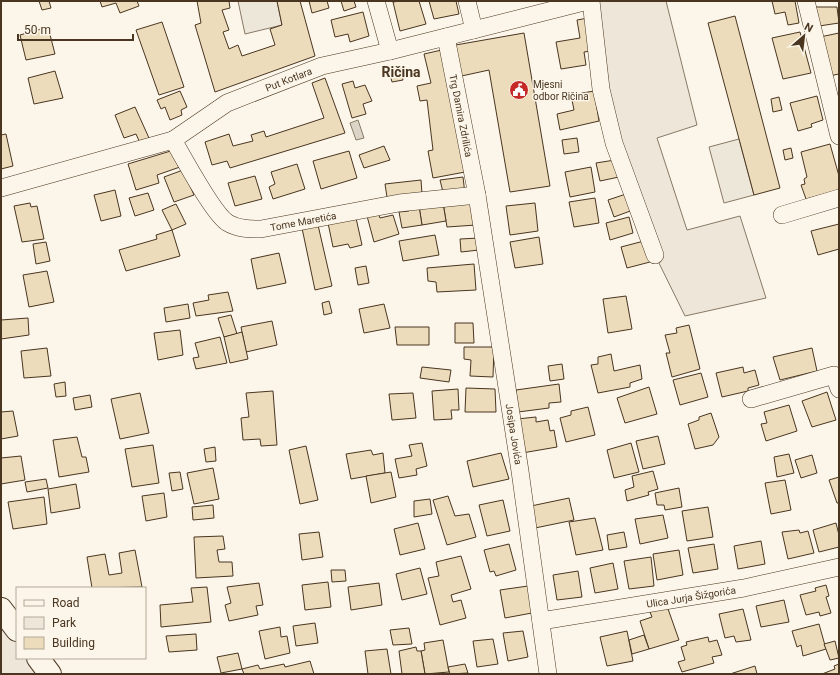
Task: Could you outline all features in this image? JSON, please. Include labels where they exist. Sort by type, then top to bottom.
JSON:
[{"type":"main road","points":[[1,609],[16,629]]},
{"type":"main road","points":[[39,659],[50,674]]},
{"type":"street","points":[[376,1],[390,51]]},
{"type":"street","points":[[467,1],[474,30]]},
{"type":"street","points":[[590,1],[601,89],[614,143],[655,255]]},
{"type":"street","name":"Put Kotlara","points":[[1,188],[173,140],[227,103],[322,66],[390,51],[590,1]]},
{"type":"street","points":[[806,1],[839,136]]},
{"type":"street","name":"Trg Damira Zdrilića","points":[[446,37],[477,195]]},
{"type":"street","name":"Tome Maretića","points":[[173,140],[216,212],[228,223],[244,229],[261,229],[399,203],[477,195]]},
{"type":"street","name":"Josipa Jovića","points":[[477,195],[520,471],[548,674]]},
{"type":"street","points":[[782,215],[839,198]]},
{"type":"street","points":[[751,399],[834,375],[839,389]]},
{"type":"street","name":"Ulica Jurja Šižgorića","points":[[541,621],[744,588],[839,567]]},
{"type":"green space","points":[[591,1],[666,1],[697,125],[657,138],[687,230],[740,216],[766,298],[685,316],[655,255],[614,143]]},
{"type":"green space","points":[[1,609],[16,629],[16,659],[39,659],[50,674],[1,674]]},
{"type":"shaded area","points":[[238,1],[277,1],[282,25],[245,34]]},
{"type":"shaded area","points":[[358,120],[364,138],[356,140],[350,123]]},
{"type":"shaded area","points":[[739,139],[754,195],[724,203],[709,147]]},
{"type":"building","points":[[39,1],[49,1],[51,8],[42,10]]},
{"type":"building","points":[[100,1],[137,1],[139,6],[120,13],[116,3],[102,7]]},
{"type":"building","points":[[197,1],[229,1],[230,8],[222,10],[229,30],[223,32],[229,49],[238,45],[242,56],[275,45],[270,29],[282,25],[277,1],[300,1],[315,56],[215,92],[195,25],[201,23]]},
{"type":"building","points":[[309,1],[327,1],[329,8],[312,13]]},
{"type":"building","points":[[341,1],[354,1],[356,7],[344,11]]},
{"type":"building","points":[[419,1],[426,24],[400,31],[393,2]]},
{"type":"building","points":[[429,1],[456,1],[459,14],[434,19]]},
{"type":"building","points":[[772,1],[795,1],[799,23],[788,25],[785,12],[775,14]]},
{"type":"building","points":[[816,7],[837,7],[839,23],[819,26]]},
{"type":"building","points":[[363,12],[369,36],[350,42],[348,34],[335,37],[331,20]]},
{"type":"building","points":[[735,16],[780,188],[754,195],[708,23]]},
{"type":"building","points":[[588,18],[591,51],[584,52],[586,65],[561,69],[556,42],[580,38],[577,20]]},
{"type":"building","points":[[162,22],[184,87],[159,95],[136,30]]},
{"type":"building","points":[[48,27],[55,54],[26,60],[20,35]]},
{"type":"building","points":[[800,32],[811,73],[783,79],[772,38]]},
{"type":"building","points":[[524,33],[550,186],[510,192],[489,70],[457,77],[450,46]]},
{"type":"building","points":[[839,33],[839,74],[829,76],[820,37]]},
{"type":"building","points":[[446,49],[465,172],[433,178],[428,151],[433,150],[427,100],[420,101],[417,86],[431,83],[424,54]]},
{"type":"building","points":[[401,68],[403,80],[392,82],[389,71]]},
{"type":"building","points":[[55,71],[63,98],[34,104],[28,78]]},
{"type":"building","points":[[325,78],[345,133],[230,168],[227,161],[212,165],[205,142],[229,134],[233,146],[253,141],[251,135],[264,131],[266,137],[324,118],[312,83]]},
{"type":"building","points":[[353,81],[355,88],[365,85],[372,101],[363,104],[366,114],[352,118],[342,84]]},
{"type":"building","points":[[180,91],[187,107],[181,110],[182,115],[170,120],[165,107],[161,109],[157,100]]},
{"type":"building","points":[[594,91],[599,121],[560,130],[557,114],[574,110],[571,95]]},
{"type":"building","points":[[817,96],[823,120],[811,124],[812,127],[798,131],[790,103]]},
{"type":"building","points":[[779,97],[782,110],[773,112],[771,99]]},
{"type":"building","points":[[135,107],[149,138],[140,143],[136,134],[124,138],[115,115]]},
{"type":"building","points":[[6,134],[13,166],[1,169],[1,135]]},
{"type":"building","points":[[577,138],[579,152],[564,154],[562,140]]},
{"type":"building","points":[[830,144],[839,176],[839,190],[806,199],[801,185],[805,184],[804,179],[807,177],[801,152]]},
{"type":"building","points":[[384,146],[390,160],[364,168],[359,155]]},
{"type":"building","points":[[791,148],[793,158],[785,160],[783,150]]},
{"type":"building","points":[[174,150],[180,167],[157,175],[159,183],[136,190],[128,164]]},
{"type":"building","points":[[349,151],[357,178],[321,189],[313,161]]},
{"type":"building","points":[[615,160],[619,177],[600,181],[596,163]]},
{"type":"building","points":[[297,164],[305,189],[273,199],[269,187],[275,184],[271,172]]},
{"type":"building","points":[[591,167],[595,192],[570,197],[565,172]]},
{"type":"building","points":[[183,170],[194,195],[174,202],[164,177]]},
{"type":"building","points":[[255,176],[262,199],[235,206],[228,183]]},
{"type":"building","points":[[463,177],[465,194],[444,196],[440,180]]},
{"type":"building","points":[[421,180],[422,194],[387,197],[385,184]]},
{"type":"building","points":[[115,190],[121,216],[101,221],[94,195]]},
{"type":"building","points":[[148,193],[154,210],[135,216],[129,198]]},
{"type":"building","points":[[626,194],[633,210],[614,217],[608,200]]},
{"type":"building","points":[[595,198],[599,223],[574,227],[569,202]]},
{"type":"building","points":[[470,202],[476,225],[447,227],[443,203]]},
{"type":"building","points":[[30,203],[31,207],[37,206],[44,239],[22,242],[14,206]]},
{"type":"building","points":[[443,203],[446,221],[422,225],[419,206]]},
{"type":"building","points":[[535,203],[538,231],[510,235],[506,206]]},
{"type":"building","points":[[176,204],[186,224],[172,230],[162,210]]},
{"type":"building","points":[[419,206],[422,225],[402,228],[399,212],[409,211],[409,207]]},
{"type":"building","points":[[378,213],[380,218],[393,215],[399,234],[374,242],[367,216]]},
{"type":"building","points":[[629,217],[633,233],[610,240],[606,223]]},
{"type":"building","points":[[356,218],[362,245],[350,248],[348,244],[333,247],[328,223]]},
{"type":"building","points":[[839,224],[839,249],[818,255],[811,231]]},
{"type":"building","points":[[318,225],[332,286],[315,290],[302,228]]},
{"type":"building","points":[[172,230],[180,256],[126,271],[119,250],[157,239],[156,235]]},
{"type":"building","points":[[435,235],[439,255],[403,261],[399,241]]},
{"type":"building","points":[[539,237],[543,264],[515,268],[510,242]]},
{"type":"building","points":[[479,238],[479,250],[461,252],[460,239]]},
{"type":"building","points":[[644,241],[650,262],[627,268],[621,247]]},
{"type":"building","points":[[46,242],[50,261],[36,264],[33,244]]},
{"type":"building","points":[[279,253],[286,283],[257,289],[251,259]]},
{"type":"building","points":[[474,264],[476,290],[437,292],[436,282],[428,281],[427,268]]},
{"type":"building","points":[[366,266],[369,283],[358,285],[355,268]]},
{"type":"building","points":[[47,271],[54,302],[29,307],[23,275]]},
{"type":"building","points":[[228,292],[233,311],[196,316],[193,303],[209,300],[208,295]]},
{"type":"building","points":[[626,296],[632,329],[608,333],[603,299]]},
{"type":"building","points":[[329,301],[332,313],[324,315],[322,303]]},
{"type":"building","points":[[188,304],[190,318],[166,322],[164,308]]},
{"type":"building","points":[[384,304],[390,328],[364,333],[359,309]]},
{"type":"building","points":[[231,315],[237,334],[224,337],[218,318]]},
{"type":"building","points":[[28,318],[29,335],[1,339],[1,320]]},
{"type":"building","points":[[272,321],[277,345],[246,352],[241,327]]},
{"type":"building","points":[[455,323],[473,323],[474,343],[455,343]]},
{"type":"building","points":[[689,325],[700,369],[672,377],[666,353],[670,353],[665,335],[677,333],[676,328]]},
{"type":"building","points":[[395,327],[429,327],[429,345],[397,345]]},
{"type":"building","points":[[180,330],[183,355],[158,360],[154,333]]},
{"type":"building","points":[[242,332],[248,359],[230,363],[224,337]]},
{"type":"building","points":[[220,337],[227,363],[196,369],[193,358],[199,357],[195,343]]},
{"type":"building","points":[[464,347],[494,347],[493,377],[470,376],[471,360],[464,359]]},
{"type":"building","points":[[47,348],[51,376],[24,378],[21,351]]},
{"type":"building","points":[[812,348],[817,371],[780,380],[773,357]]},
{"type":"building","points":[[611,354],[614,371],[640,365],[642,379],[630,383],[630,387],[598,393],[591,365],[598,364],[598,357]]},
{"type":"building","points":[[562,364],[564,379],[550,381],[548,366]]},
{"type":"building","points":[[422,367],[451,370],[449,382],[420,378]]},
{"type":"building","points":[[743,367],[744,373],[755,370],[759,385],[748,388],[748,391],[722,397],[716,373]]},
{"type":"building","points":[[701,373],[708,397],[680,405],[673,380]]},
{"type":"building","points":[[65,382],[66,396],[56,397],[54,384]]},
{"type":"building","points":[[559,384],[561,402],[549,403],[549,408],[518,412],[516,390]]},
{"type":"building","points":[[649,387],[657,414],[625,423],[617,398]]},
{"type":"building","points":[[466,388],[495,389],[496,412],[465,412]]},
{"type":"building","points":[[458,389],[459,410],[451,410],[452,419],[434,420],[432,391]]},
{"type":"building","points":[[273,391],[277,445],[261,446],[260,439],[243,440],[241,418],[249,417],[246,393]]},
{"type":"building","points":[[827,392],[836,420],[812,427],[802,401]]},
{"type":"building","points":[[140,393],[149,433],[120,439],[111,399]]},
{"type":"building","points":[[413,393],[416,418],[392,420],[389,394]]},
{"type":"building","points":[[90,395],[92,407],[75,410],[73,398]]},
{"type":"building","points":[[789,405],[797,431],[766,441],[761,424],[767,423],[764,412]]},
{"type":"building","points":[[588,407],[595,435],[566,442],[560,418],[571,415],[571,411]]},
{"type":"building","points":[[13,411],[18,436],[1,439],[1,412]]},
{"type":"building","points":[[711,413],[719,437],[713,445],[695,449],[688,424],[699,420],[699,417]]},
{"type":"building","points":[[536,417],[536,422],[548,420],[550,431],[554,430],[557,447],[522,453],[517,419]]},
{"type":"building","points":[[658,436],[665,464],[643,469],[636,441]]},
{"type":"building","points":[[77,437],[82,457],[86,457],[89,472],[59,477],[53,440]]},
{"type":"building","points":[[422,443],[427,466],[416,469],[417,475],[399,478],[395,459],[412,456],[409,445]]},
{"type":"building","points":[[631,443],[639,472],[614,478],[607,450]]},
{"type":"building","points":[[153,445],[159,483],[132,487],[125,449]]},
{"type":"building","points":[[306,446],[318,500],[300,504],[289,450]]},
{"type":"building","points":[[215,447],[216,461],[206,462],[204,449]]},
{"type":"building","points":[[371,450],[373,455],[383,453],[385,473],[351,479],[346,454]]},
{"type":"building","points":[[501,453],[509,479],[473,487],[467,461]]},
{"type":"building","points":[[789,454],[794,473],[777,477],[774,457]]},
{"type":"building","points":[[812,455],[817,473],[801,478],[795,460]]},
{"type":"building","points":[[21,456],[25,480],[1,484],[1,458]]},
{"type":"building","points":[[213,468],[219,499],[194,504],[187,473]]},
{"type":"building","points":[[653,471],[658,489],[648,492],[649,495],[627,501],[625,490],[634,487],[632,476]]},
{"type":"building","points":[[180,472],[183,489],[172,491],[169,473]]},
{"type":"building","points":[[391,472],[396,497],[371,503],[366,476]]},
{"type":"building","points":[[839,477],[839,503],[837,503],[829,480]]},
{"type":"building","points":[[46,479],[48,488],[27,492],[25,482]]},
{"type":"building","points":[[785,480],[791,510],[771,514],[765,483]]},
{"type":"building","points":[[76,484],[80,508],[51,513],[48,489]]},
{"type":"building","points":[[679,488],[682,507],[665,510],[664,505],[657,505],[655,493]]},
{"type":"building","points":[[164,493],[167,517],[146,521],[142,496]]},
{"type":"building","points":[[448,496],[455,516],[469,514],[476,537],[447,545],[433,500]]},
{"type":"building","points":[[44,497],[47,524],[13,529],[8,502]]},
{"type":"building","points":[[569,498],[574,520],[535,528],[531,506]]},
{"type":"building","points":[[430,499],[432,514],[414,517],[414,501]]},
{"type":"building","points":[[503,500],[510,531],[487,536],[479,505]]},
{"type":"building","points":[[213,505],[214,518],[193,520],[192,507]]},
{"type":"building","points":[[708,507],[713,537],[687,541],[682,511]]},
{"type":"building","points":[[663,515],[668,538],[640,544],[635,519]]},
{"type":"building","points":[[595,518],[603,550],[576,555],[569,522]]},
{"type":"building","points":[[418,523],[425,549],[400,555],[394,529]]},
{"type":"building","points":[[836,523],[839,535],[839,547],[819,552],[813,530]]},
{"type":"building","points":[[799,530],[800,533],[808,531],[814,553],[788,559],[782,532]]},
{"type":"building","points":[[319,532],[323,557],[302,560],[299,534]]},
{"type":"building","points":[[624,532],[627,547],[609,550],[607,535]]},
{"type":"building","points":[[223,536],[225,549],[217,550],[219,562],[232,562],[233,576],[196,578],[194,537]]},
{"type":"building","points":[[761,541],[765,564],[738,569],[734,546]]},
{"type":"building","points":[[509,544],[516,570],[496,576],[494,571],[490,572],[484,550]]},
{"type":"building","points":[[714,544],[718,569],[693,573],[688,548]]},
{"type":"building","points":[[135,550],[142,587],[92,587],[87,557],[105,554],[109,575],[122,573],[119,553]]},
{"type":"building","points":[[679,550],[683,575],[657,580],[653,554]]},
{"type":"building","points":[[461,556],[471,589],[451,595],[453,602],[461,600],[466,618],[440,625],[428,578],[439,576],[436,562]]},
{"type":"building","points":[[651,557],[654,586],[629,589],[624,561]]},
{"type":"building","points":[[613,563],[618,589],[595,593],[590,568]]},
{"type":"building","points":[[420,568],[427,594],[402,600],[396,574]]},
{"type":"building","points":[[331,570],[345,570],[346,581],[332,582]]},
{"type":"building","points":[[578,571],[582,597],[557,600],[553,575]]},
{"type":"building","points":[[328,582],[331,607],[305,610],[302,585]]},
{"type":"building","points":[[259,583],[263,605],[256,606],[258,615],[229,621],[225,605],[231,603],[227,587]]},
{"type":"building","points":[[379,583],[382,605],[351,610],[348,587]]},
{"type":"building","points":[[826,585],[829,596],[826,597],[831,613],[820,616],[819,612],[806,615],[800,595],[816,591],[815,588]]},
{"type":"building","points":[[528,586],[532,613],[505,618],[500,590]]},
{"type":"building","points":[[207,587],[211,622],[161,627],[160,605],[193,602],[191,588]]},
{"type":"building","points":[[784,600],[789,622],[761,627],[756,606]]},
{"type":"building","points":[[667,606],[679,640],[649,649],[640,621],[652,617],[650,612]]},
{"type":"building","points":[[743,609],[751,640],[736,642],[734,636],[725,638],[719,614]]},
{"type":"building","points":[[315,623],[318,643],[296,646],[293,626]]},
{"type":"building","points":[[819,624],[826,649],[803,656],[801,645],[797,647],[792,631]]},
{"type":"building","points":[[280,627],[281,637],[287,636],[290,653],[265,659],[259,631]]},
{"type":"building","points":[[409,628],[412,644],[393,645],[390,630]]},
{"type":"building","points":[[523,631],[528,657],[508,661],[503,633]]},
{"type":"building","points":[[627,631],[633,661],[607,666],[600,637]]},
{"type":"building","points":[[196,634],[197,650],[169,652],[166,636]]},
{"type":"building","points":[[644,635],[649,649],[632,654],[629,640]]},
{"type":"building","points":[[708,637],[709,642],[717,640],[722,655],[712,657],[714,663],[682,672],[678,662],[685,660],[681,647],[687,645],[686,642]]},
{"type":"building","points":[[493,639],[498,664],[477,667],[473,641]]},
{"type":"building","points":[[443,640],[449,672],[425,674],[421,651],[425,650],[424,643]]},
{"type":"building","points":[[835,641],[839,658],[830,660],[824,644]]},
{"type":"building","points":[[416,647],[417,651],[421,651],[425,674],[402,674],[399,651]]},
{"type":"building","points":[[387,649],[391,674],[368,674],[365,651]]},
{"type":"building","points":[[238,653],[242,669],[221,673],[217,657]]},
{"type":"building","points":[[310,661],[314,674],[244,674],[242,669],[258,665],[260,669],[284,664],[285,667]]},
{"type":"building","points":[[465,664],[468,673],[450,674],[448,667]]},
{"type":"building","points":[[839,664],[839,674],[822,674],[835,669],[834,666]]},
{"type":"building","points":[[755,666],[757,674],[730,674]]},
{"type":"place","name":"Mjesni odbor Ričina","points":[[519,90]]},
{"type":"district","name":"Ričina","points":[[401,72]]}]
